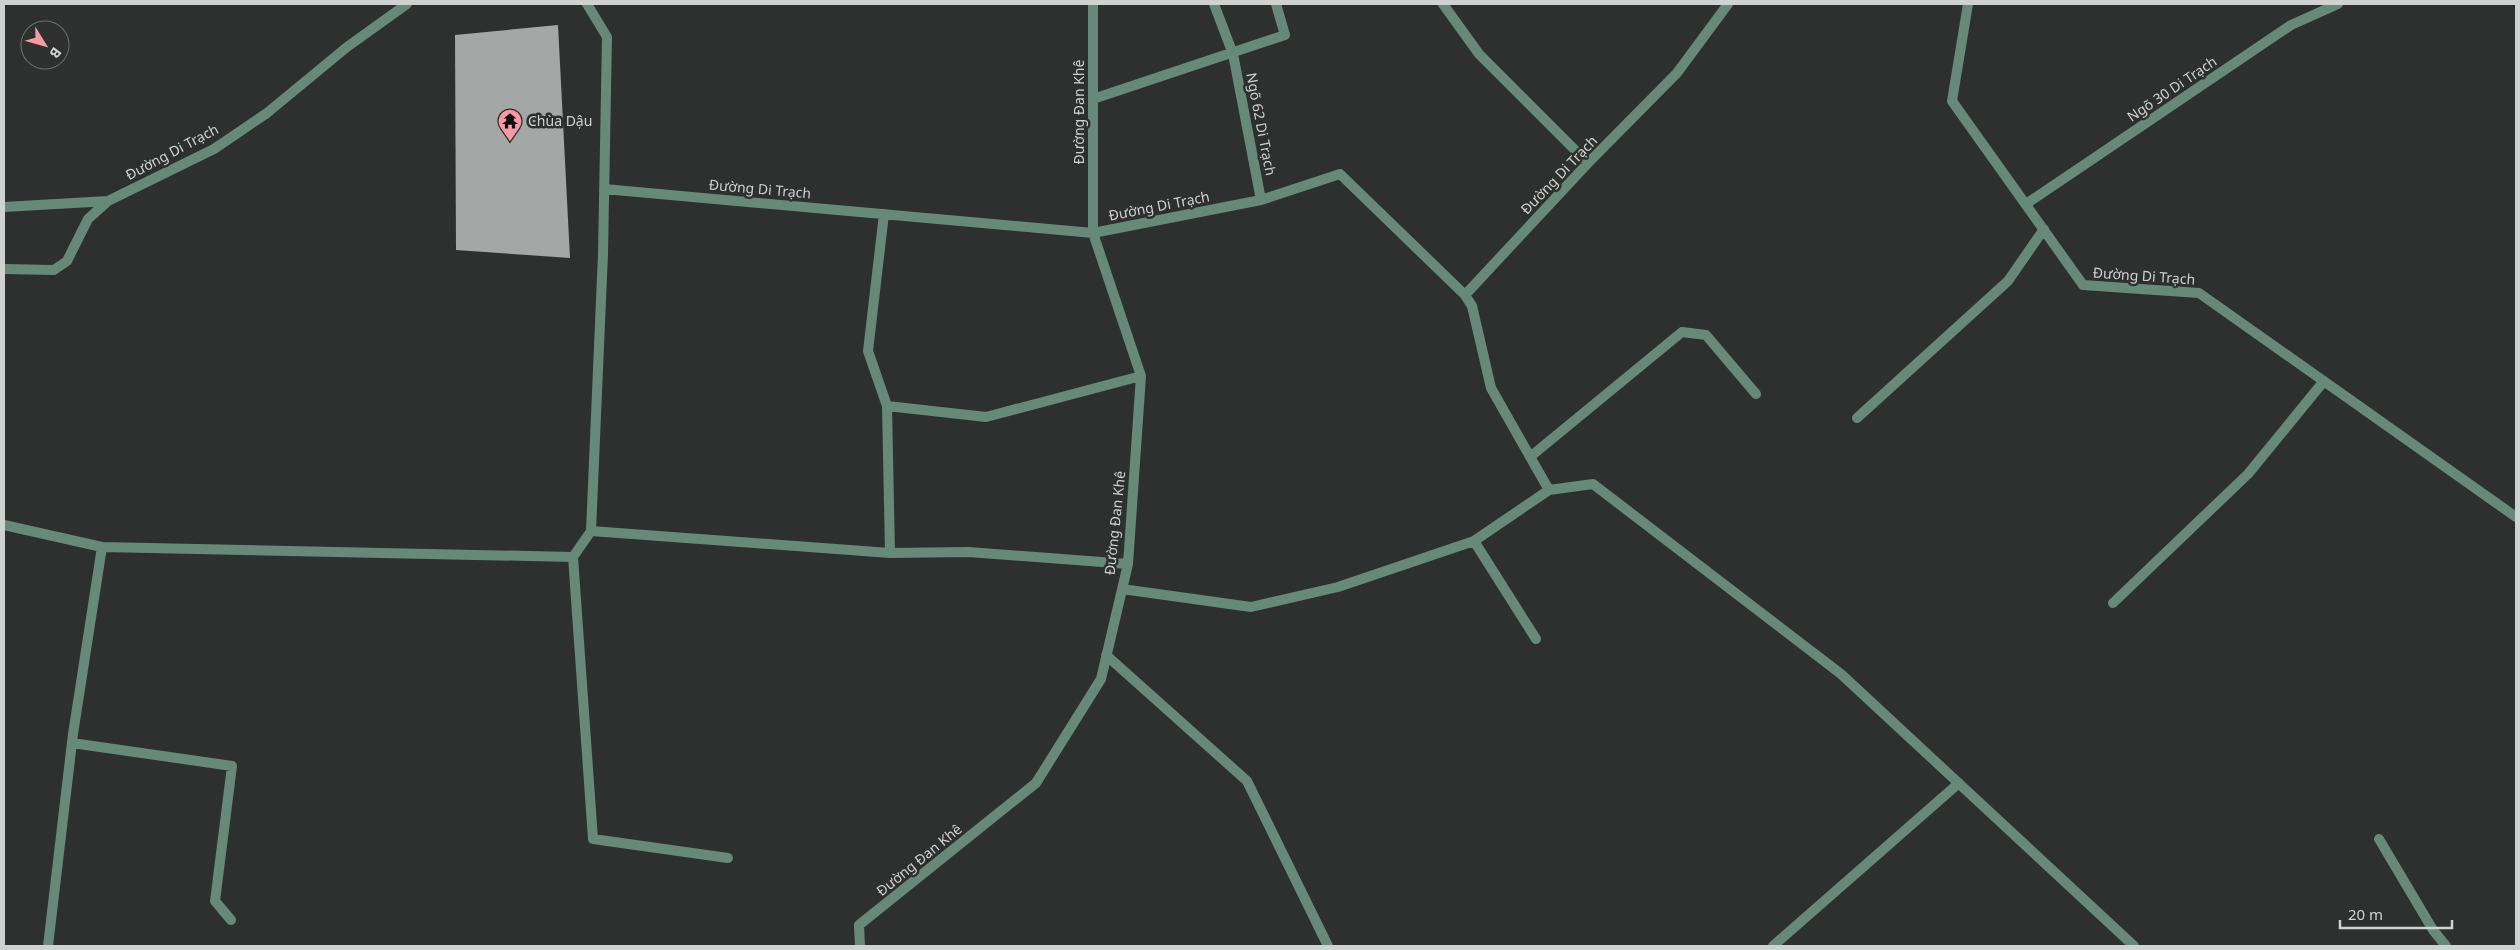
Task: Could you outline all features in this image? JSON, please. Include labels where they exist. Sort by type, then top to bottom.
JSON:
[{"type":"street","name":"Đường Di Trạch","points":[[4,269],[54,270],[67,261],[88,219],[108,201],[214,149],[267,113],[347,47],[407,4]]},
{"type":"street","points":[[587,4],[607,37],[604,189],[591,530],[573,557],[593,839],[728,858]]},
{"type":"street","name":"Đường Đan Khê","points":[[860,946],[859,925],[1036,783],[1101,679],[1128,564],[1141,376],[1094,233],[1093,4]]},
{"type":"street","name":"Ngõ 62 Di Trạch","points":[[1214,4],[1233,54],[1262,200]]},
{"type":"street","points":[[1093,99],[1233,54],[1285,35],[1276,4]]},
{"type":"street","points":[[1443,4],[1479,54],[1588,163]]},
{"type":"street","name":"Đường Di Trạch","points":[[604,189],[1094,233],[1262,200],[1340,174],[1465,295],[1588,163],[1677,73],[1728,4]]},
{"type":"street","name":"Đường Di Trạch","points":[[1968,4],[1952,101],[2083,285],[2199,293],[2516,517]]},
{"type":"street","name":"Ngõ 30 Di Trạch","points":[[2026,204],[2291,25],[2338,4]]},
{"type":"street","points":[[4,207],[108,201]]},
{"type":"street","points":[[884,214],[868,350],[887,406],[890,553]]},
{"type":"street","points":[[1857,418],[2008,280],[2044,230]]},
{"type":"street","points":[[1465,295],[1472,306],[1490,388],[1549,490]]},
{"type":"street","points":[[1530,457],[1682,332],[1706,336],[1756,394]]},
{"type":"street","points":[[887,406],[986,417],[1141,376]]},
{"type":"street","points":[[2113,603],[2248,474],[2324,381]]},
{"type":"street","points":[[1122,589],[1251,608],[1338,587],[1474,541],[1549,490],[1593,484],[1841,674],[2134,946]]},
{"type":"street","points":[[4,525],[102,547],[573,557]]},
{"type":"street","points":[[591,530],[890,553],[968,552],[1128,564]]},
{"type":"street","points":[[1474,541],[1536,639]]},
{"type":"street","points":[[48,946],[72,743],[102,547]]},
{"type":"street","points":[[1106,655],[1247,781],[1328,946]]},
{"type":"street","points":[[72,743],[232,766],[215,901],[231,920]]},
{"type":"street","points":[[1773,946],[1959,783]]},
{"type":"street","points":[[2379,839],[2433,930],[2446,946]]},
{"type":"building","name":"Chùa Dậu","points":[[558,25],[570,258],[456,250],[455,35]]},
{"type":"place","name":"Chùa Dậu","points":[[510,142]]}]
